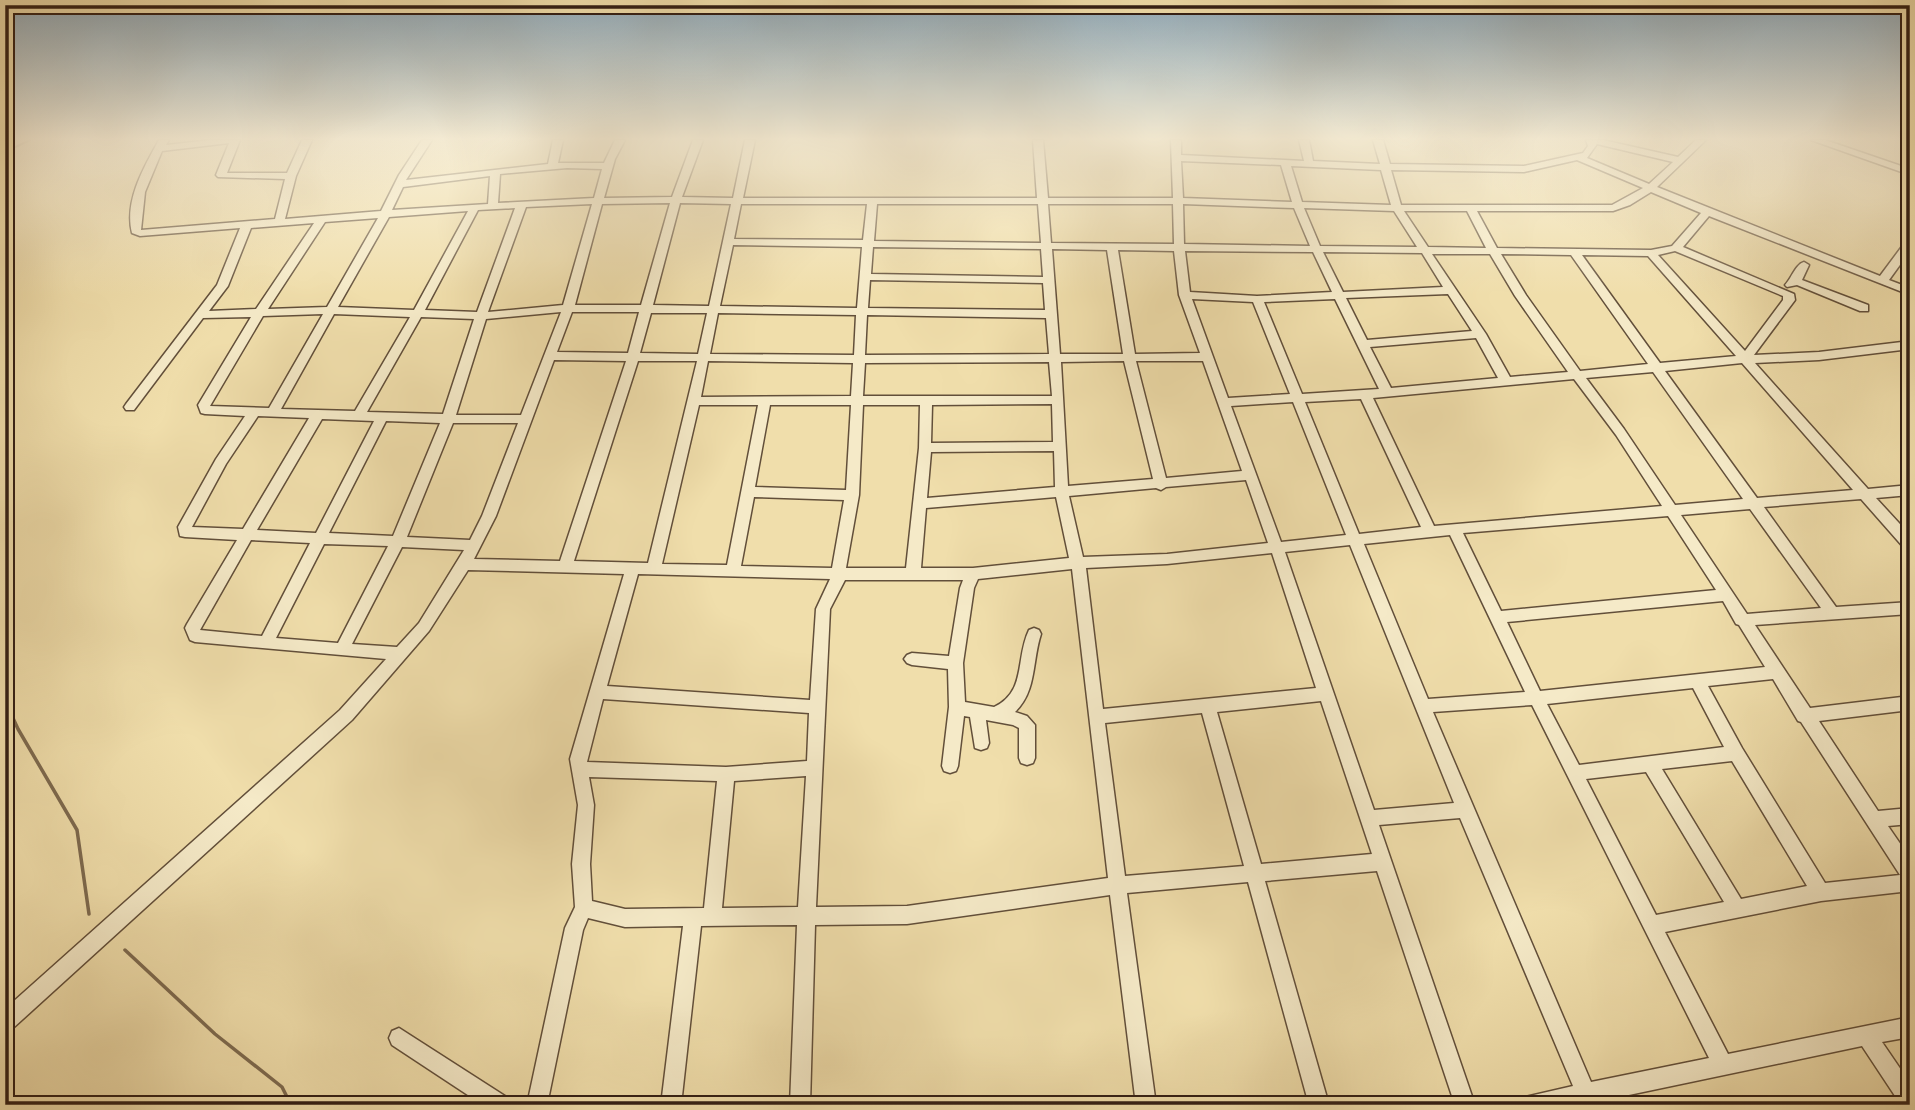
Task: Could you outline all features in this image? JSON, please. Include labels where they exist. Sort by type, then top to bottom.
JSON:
[{"type":"street","points":[[139,192],[136,198],[136,231],[159,232],[475,207],[600,201],[1177,201],[1397,208],[1613,208],[1626,204],[1645,192]]},
{"type":"street","points":[[279,223],[287,192]]},
{"type":"street","points":[[272,413],[397,192]]},
{"type":"street","points":[[493,206],[494,192]]},
{"type":"street","points":[[5,1022],[346,715],[424,627],[464,564],[489,516],[568,308],[602,192]]},
{"type":"street","points":[[566,565],[633,357],[679,192]]},
{"type":"street","points":[[654,568],[694,401],[701,358],[739,192]]},
{"type":"street","points":[[1042,192],[1058,400],[1062,494],[1078,563],[1146,1105]]},
{"type":"street","points":[[1177,192],[1179,247],[1185,295],[1276,546],[1465,1105]]},
{"type":"street","points":[[1294,192],[1316,248],[1387,393]]},
{"type":"street","points":[[1392,192],[1397,208],[1480,334],[1506,381]]},
{"type":"street","points":[[1660,192],[1910,292]]},
{"type":"street","points":[[800,1105],[806,918],[823,609],[837,582],[852,495],[862,310],[872,201]]},
{"type":"street","points":[[342,649],[398,541],[447,419],[522,204]]},
{"type":"street","points":[[359,415],[475,207]]},
{"type":"street","points":[[1471,209],[1492,252],[1576,374],[1620,432],[1910,874]]},
{"type":"street","points":[[1676,248],[1707,212]]},
{"type":"street","points":[[322,219],[249,329],[204,405],[205,410],[447,419],[527,419]]},
{"type":"street","points":[[130,407],[222,286],[246,226]]},
{"type":"street","points":[[729,242],[1574,253],[1651,253],[1676,248],[1785,290],[1789,300],[1745,359]]},
{"type":"street","points":[[1882,281],[1910,243]]},
{"type":"street","points":[[1112,245],[1122,321],[1161,485]]},
{"type":"street","points":[[1574,253],[1832,613]]},
{"type":"street","points":[[1651,253],[1910,545]]},
{"type":"street","points":[[1785,290],[1796,281],[1804,265]]},
{"type":"street","points":[[865,277],[1049,280]]},
{"type":"street","points":[[1796,281],[1864,308]]},
{"type":"street","points":[[1185,295],[1257,299],[1452,290]]},
{"type":"street","points":[[1257,299],[1465,810],[1586,1094]]},
{"type":"street","points":[[200,315],[330,310],[481,316],[568,308],[1051,314]]},
{"type":"street","points":[[1363,344],[1480,334]]},
{"type":"street","points":[[1225,402],[1387,393],[1745,359],[1819,356],[1910,345]]},
{"type":"street","points":[[551,356],[860,359],[1206,357]]},
{"type":"street","points":[[1365,394],[1430,531]]},
{"type":"street","points":[[733,571],[765,400]]},
{"type":"street","points":[[694,401],[1058,400]]},
{"type":"street","points":[[913,574],[925,448],[926,401]]},
{"type":"street","points":[[254,412],[221,462],[185,527],[185,532],[473,545]]},
{"type":"street","points":[[318,414],[192,628],[195,636],[401,654]]},
{"type":"street","points":[[266,643],[383,415]]},
{"type":"street","points":[[925,448],[1058,446]]},
{"type":"street","points":[[920,504],[1062,494],[1249,475]]},
{"type":"street","points":[[464,564],[839,574],[973,574],[1078,563],[1167,559],[1430,531],[1910,490]]},
{"type":"street","points":[[748,492],[852,495]]},
{"type":"street","points":[[1454,529],[1536,698],[1723,1065]]},
{"type":"street","points":[[537,1105],[575,928],[584,908],[581,864],[586,805],[578,759],[634,568]]},
{"type":"street","points":[[950,766],[957,707],[955,663],[967,588],[973,574]]},
{"type":"street","points":[[1498,617],[1725,595]]},
{"type":"street","points":[[1741,620],[1910,608]]},
{"type":"street","points":[[984,714],[1008,709],[1024,691],[1030,643],[1034,634]]},
{"type":"street","points":[[912,659],[955,663]]},
{"type":"street","points":[[1423,706],[1536,698],[1775,672]]},
{"type":"street","points":[[1697,681],[1736,753],[1821,892]]},
{"type":"street","points":[[598,692],[668,694],[722,701],[819,707]]},
{"type":"street","points":[[1096,717],[1327,694]]},
{"type":"street","points":[[1804,716],[1910,703]]},
{"type":"street","points":[[1208,706],[1319,1105]]},
{"type":"street","points":[[957,707],[984,714],[1007,716],[1024,722],[1027,725],[1027,758]]},
{"type":"street","points":[[981,743],[984,714]]},
{"type":"street","points":[[1574,773],[1736,753]]},
{"type":"street","points":[[1650,764],[1737,908]]},
{"type":"street","points":[[580,769],[726,774],[815,768]]},
{"type":"street","points":[[671,1105],[726,774]]},
{"type":"street","points":[[1370,818],[1465,810]]},
{"type":"street","points":[[1873,819],[1910,816]]},
{"type":"street","points":[[584,908],[625,918],[907,915],[1118,885],[1381,862]]},
{"type":"street","points":[[1653,925],[1821,892],[1910,882]]},
{"type":"street","points":[[1528,1105],[1910,1027]]},
{"type":"street","points":[[1867,1037],[1910,1101]]},
{"type":"street","points":[[399,1038],[501,1105]]},
{"type":"waterway","points":[[5,700],[7,704]]},
{"type":"waterway","points":[[6,703],[18,729],[77,830],[89,914]]},
{"type":"waterway","points":[[125,950],[215,1034],[282,1087],[291,1105]]}]
